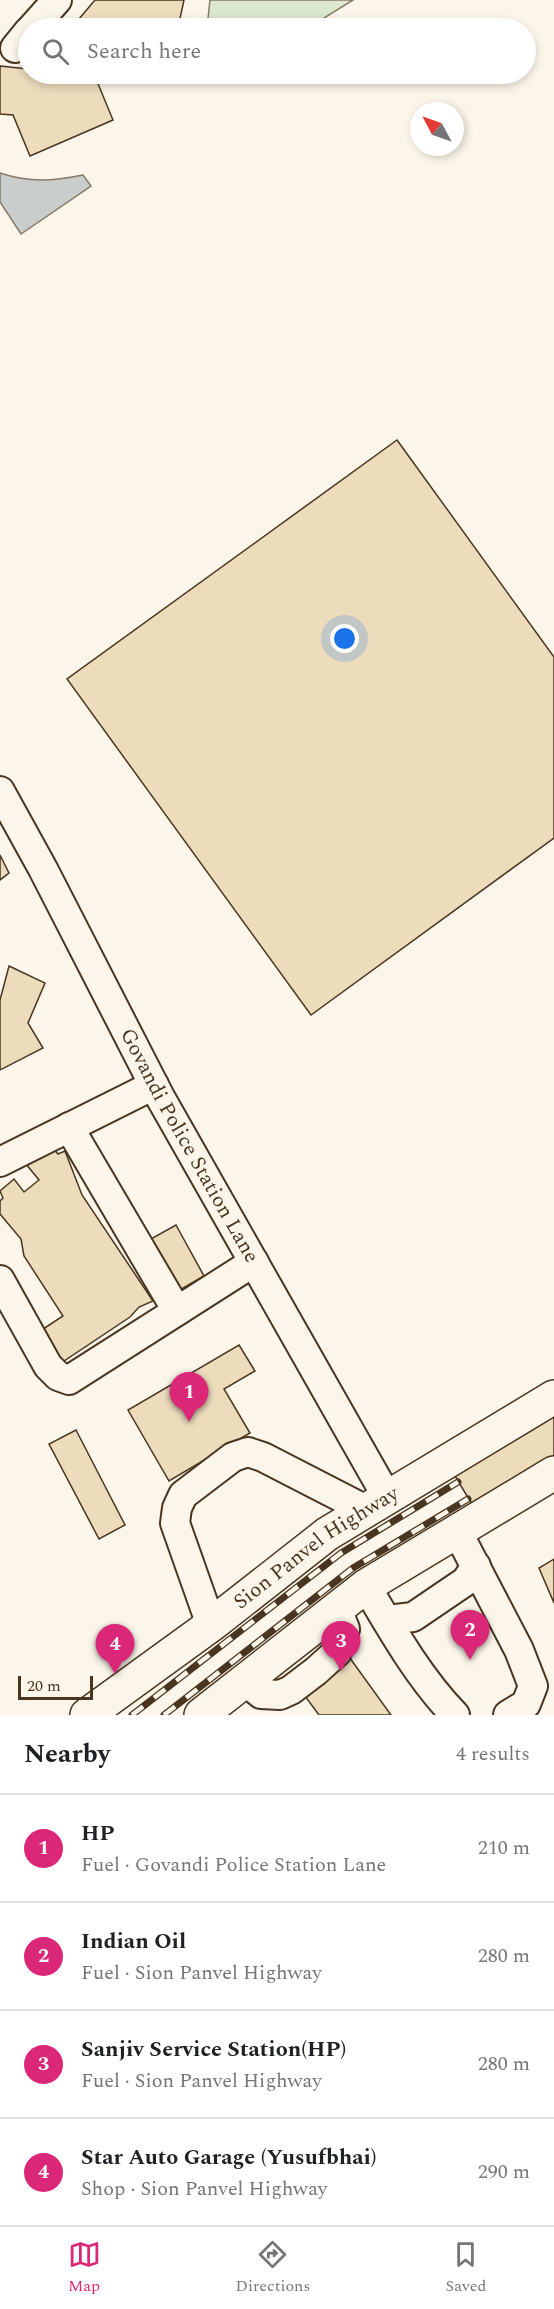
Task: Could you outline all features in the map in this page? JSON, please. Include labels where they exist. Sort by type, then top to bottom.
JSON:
[{"type":"highway","name":"Sion Panvel Highway","points":[[87,1715],[212,1625],[327,1534],[554,1397]]},
{"type":"highway","points":[[201,1715],[366,1586],[554,1473]]},
{"type":"street","points":[[41,18],[57,0]]},
{"type":"street","name":"Govandi Police Station Lane","points":[[0,791],[43,869],[154,1085],[254,1262],[377,1504]]},
{"type":"street","points":[[0,1162],[154,1085]]},
{"type":"street","points":[[69,1127],[177,1311]]},
{"type":"street","points":[[0,1280],[48,1366],[58,1376],[69,1380],[254,1262]]},
{"type":"street","points":[[212,1625],[175,1523],[177,1508],[183,1495],[233,1457],[248,1452],[263,1456],[377,1504]]},
{"type":"street","points":[[457,1531],[519,1650],[533,1686],[526,1704],[508,1715]]},
{"type":"street","points":[[387,1620],[413,1617],[466,1581],[476,1566]]},
{"type":"street","points":[[366,1586],[441,1701],[455,1715]]},
{"type":"green space","points":[[210,0],[353,0],[324,18],[208,18]]},
{"type":"shaded area","points":[[0,173],[42,180],[83,175],[91,186],[21,234],[0,202]]},
{"type":"building","points":[[95,0],[184,0],[180,18],[80,18]]},
{"type":"building","points":[[0,66],[18,68],[18,84],[98,84],[113,120],[30,156],[13,115],[0,114]]},
{"type":"building","points":[[397,440],[554,657],[554,838],[311,1015],[67,679]]},
{"type":"building","points":[[0,855],[9,873],[0,880]]},
{"type":"building","points":[[9,966],[45,983],[28,1023],[43,1048],[0,1070],[0,1000]]},
{"type":"building","points":[[50,1144],[58,1154],[65,1151],[82,1195],[153,1301],[139,1307],[130,1317],[61,1363],[40,1331],[63,1316],[24,1256],[21,1239],[0,1214],[0,1201],[3,1198],[0,1191],[14,1179],[24,1192],[39,1180],[26,1164]]},
{"type":"building","points":[[176,1225],[204,1276],[178,1291],[149,1240]]},
{"type":"building","points":[[239,1345],[255,1371],[224,1389],[250,1433],[169,1481],[128,1410]]},
{"type":"building","points":[[554,1383],[554,1485],[485,1526],[440,1451]]},
{"type":"building","points":[[76,1430],[125,1525],[99,1539],[49,1444]]},
{"type":"building","points":[[554,1559],[554,1603],[539,1568]]},
{"type":"building","points":[[347,1654],[391,1715],[319,1715],[299,1688]]},
{"type":"railway","points":[[132,1715],[341,1553],[458,1482]]},
{"type":"railway","points":[[164,1715],[353,1568],[468,1499]]},
{"type":"place","name":"HP","points":[[189,1422]]},
{"type":"place","name":"Indian Oil","points":[[470,1660]]},
{"type":"place","name":"Sanjiv Service Station(HP)","points":[[341,1671]]},
{"type":"place","name":"Star Auto Garage (Yusufbhai)","points":[[115,1674]]}]
